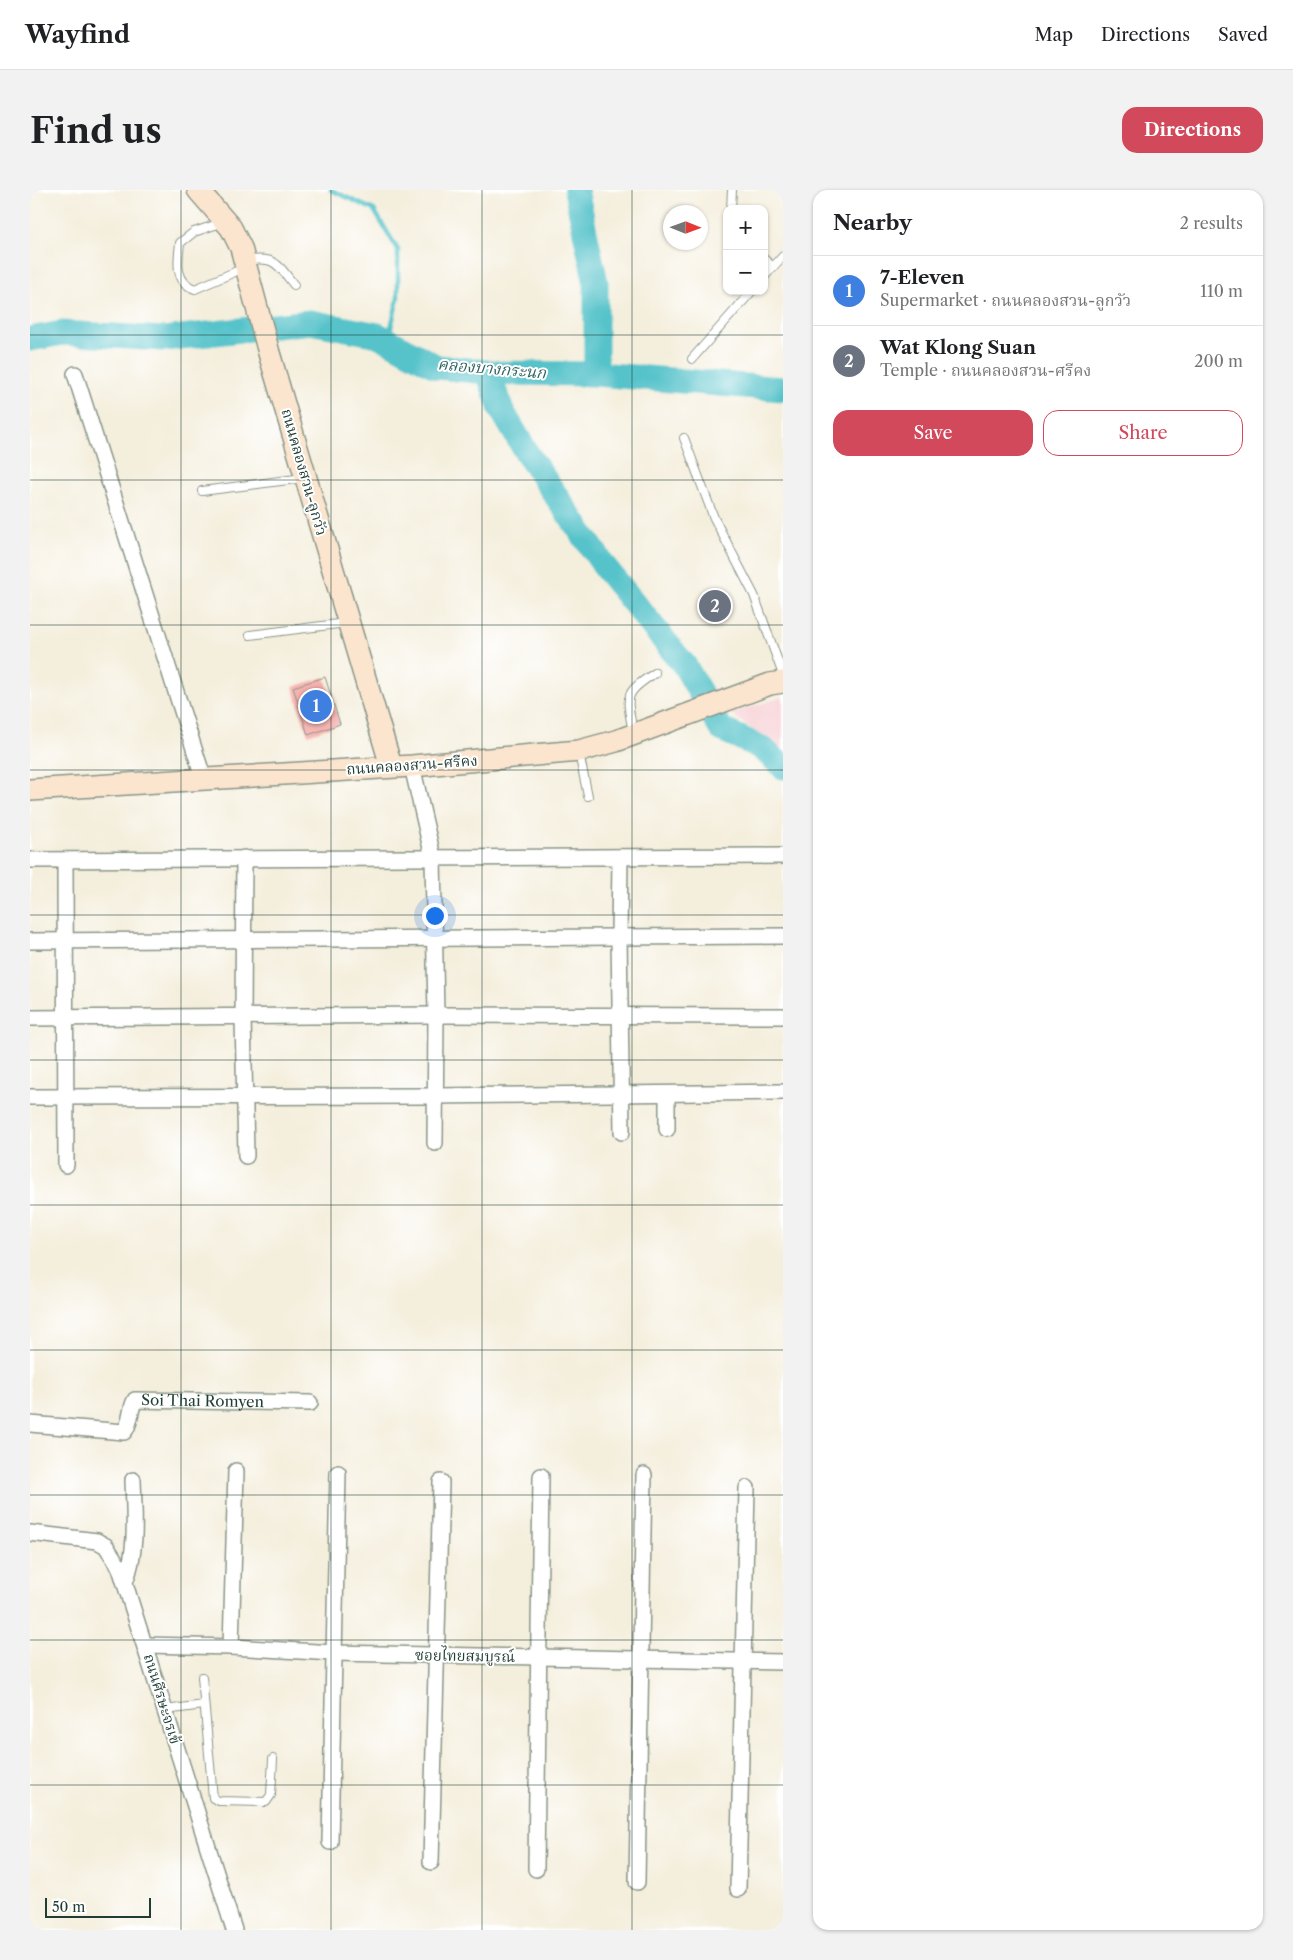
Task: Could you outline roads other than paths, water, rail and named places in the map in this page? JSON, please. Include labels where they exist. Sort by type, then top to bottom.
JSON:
[{"type":"street","name":"ถนนคลองสวน-ลูกวัว","points":[[198,190],[225,222],[238,242],[390,766]]},
{"type":"street","points":[[75,374],[204,780]]},
{"type":"street","name":"ถนนคลองสวน-ศรีคง","points":[[30,790],[412,766],[579,751],[633,735],[770,684],[783,682]]},
{"type":"street","points":[[412,766],[433,857],[436,1015],[434,1143]]},
{"type":"street","points":[[30,860],[783,856]]},
{"type":"street","points":[[620,857],[619,937],[622,1132]]},
{"type":"street","points":[[244,858],[242,940],[246,1156]]},
{"type":"street","points":[[65,860],[66,1165]]},
{"type":"street","points":[[30,941],[783,936]]},
{"type":"street","points":[[30,1018],[436,1015],[783,1016]]},
{"type":"street","points":[[30,1097],[435,1096],[783,1092]]},
{"type":"street","points":[[667,1094],[668,1129]]},
{"type":"street","name":"Soi Thai Romyen","points":[[30,1424],[124,1432],[129,1426],[131,1407],[135,1400],[310,1403]]},
{"type":"street","points":[[231,1647],[236,1471]]},
{"type":"street","points":[[330,1842],[338,1473]]},
{"type":"street","points":[[637,1882],[644,1475]]},
{"type":"street","points":[[536,1869],[541,1476]]},
{"type":"street","points":[[125,1582],[131,1568],[134,1548],[133,1480]]},
{"type":"street","points":[[431,1862],[441,1482]]},
{"type":"street","points":[[738,1889],[747,1488]]},
{"type":"street","name":"ถนนศีรษะจรเข้","points":[[30,1533],[83,1538],[106,1546],[114,1555],[146,1645],[234,1930]]},
{"type":"street","name":"ซอยไทยสมบูรณ์","points":[[146,1645],[231,1647],[334,1653],[783,1662]]},
{"type":"lane","points":[[731,205],[732,190]]},
{"type":"lane","points":[[225,222],[194,232],[180,243],[178,270],[185,284],[195,289],[245,264],[269,259],[276,262],[294,285]]},
{"type":"lane","points":[[768,273],[783,256]]},
{"type":"lane","points":[[768,263],[773,267]]},
{"type":"lane","points":[[692,360],[749,295]]},
{"type":"lane","points":[[684,438],[714,518],[754,595],[779,653],[783,675]]},
{"type":"lane","points":[[202,491],[306,478]]},
{"type":"lane","points":[[250,635],[348,622]]},
{"type":"lane","points":[[633,735],[628,705],[630,692],[633,687],[655,673]]},
{"type":"lane","points":[[579,751],[588,796]]},
{"type":"lane","points":[[202,1677],[213,1798],[219,1801],[266,1802],[271,1795],[273,1759]]},
{"type":"lane","points":[[165,1710],[204,1705]]},
{"type":"waterway","points":[[331,190],[374,210],[398,250],[398,298],[388,340]]},
{"type":"waterway","points":[[576,190],[596,283],[596,374]]},
{"type":"waterway","name":"คลองบางกระนก","points":[[30,339],[62,333],[164,339],[310,322],[378,335],[437,367],[497,373],[596,374],[783,389]]},
{"type":"waterway","points":[[488,372],[501,409],[528,455],[607,570],[685,666],[721,729],[762,748],[783,767]]},
{"type":"place","name":"Wat Klong Suan","points":[[715,606]]},
{"type":"place","name":"7-Eleven","points":[[316,706]]}]
